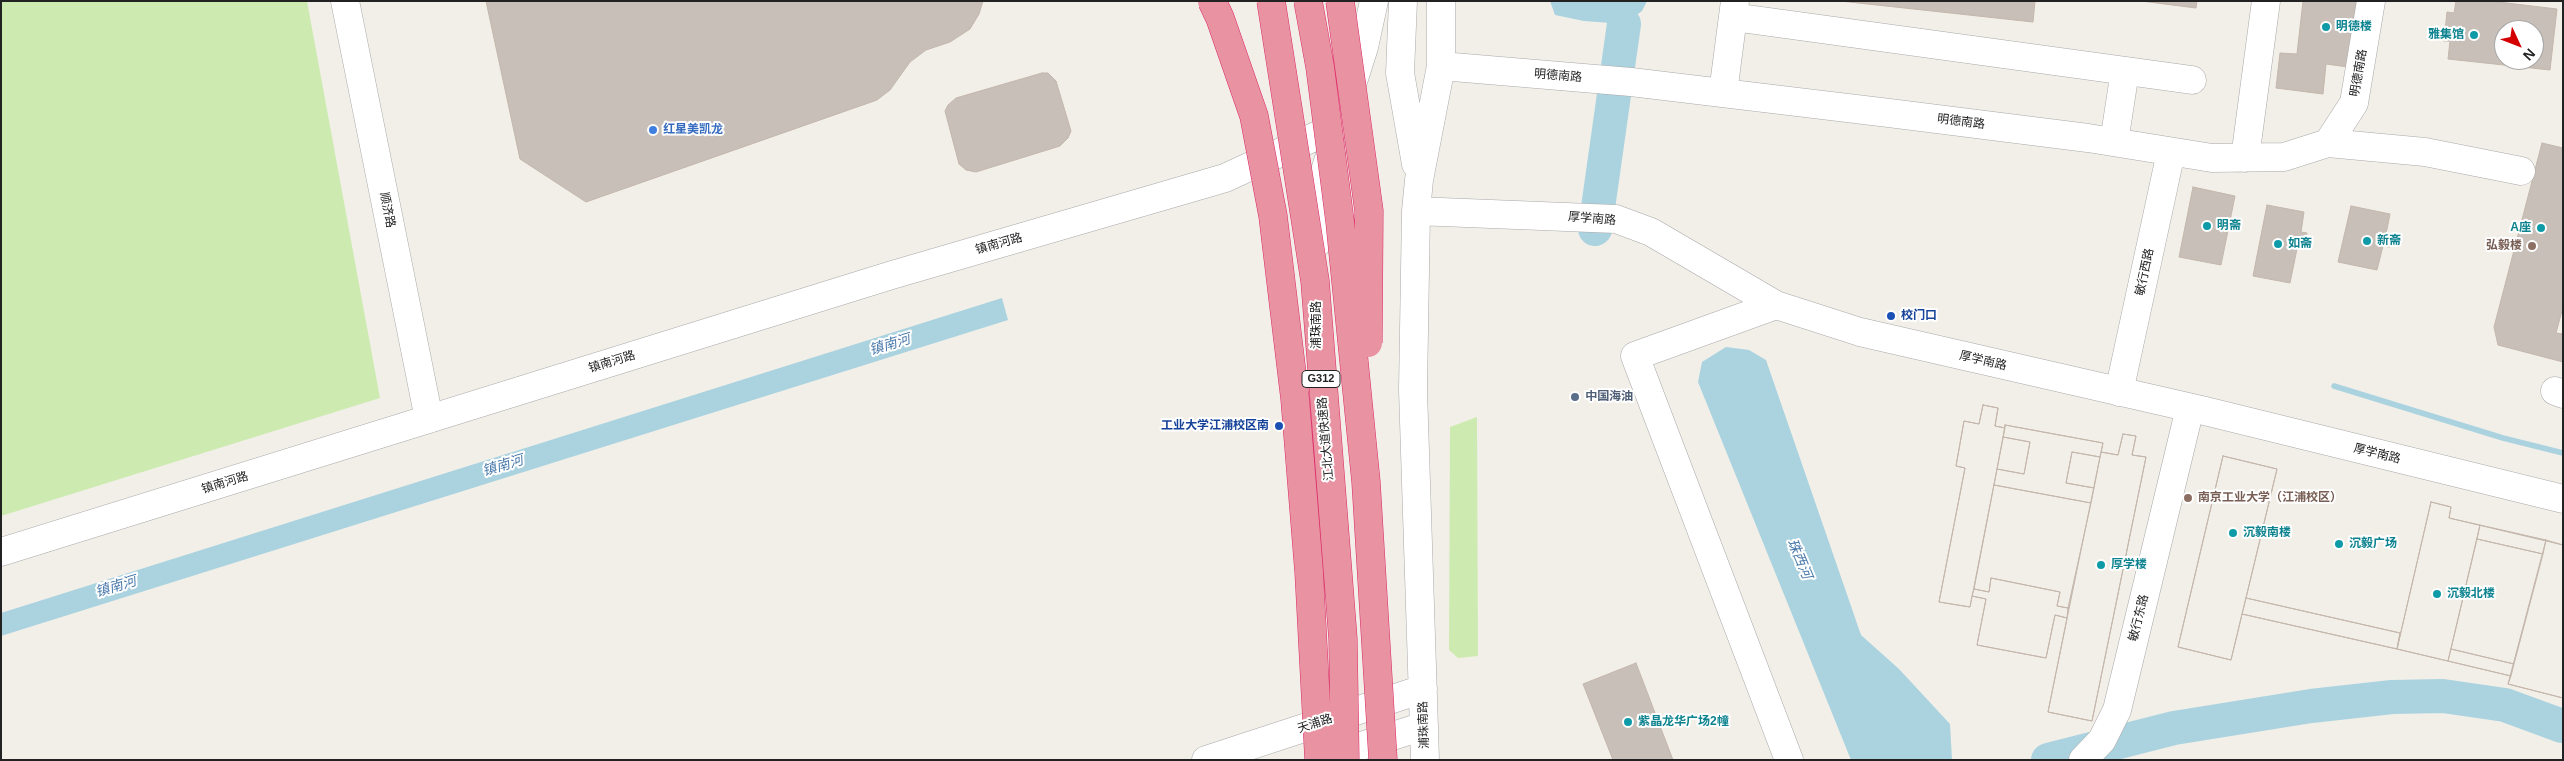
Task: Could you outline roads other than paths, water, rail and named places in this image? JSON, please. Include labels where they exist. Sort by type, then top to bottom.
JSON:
[{"type":"highway","points":[[1212,1],[1220,18],[1254,116],[1273,216],[1295,399],[1309,572],[1318,760]]},
{"type":"highway","name":"江北大道快速路","points":[[1271,1],[1315,281],[1343,640],[1345,760]]},
{"type":"highway","name":"G312","points":[[1308,1],[1320,67],[1340,222],[1366,482],[1383,760]]},
{"type":"highway","points":[[1340,1],[1369,211],[1366,482]]},
{"type":"street","name":"顺济路","points":[[345,1],[429,419]]},
{"type":"street","name":"浦珠南路","points":[[1358,1],[1364,47]]},
{"type":"street","name":"浦珠南路","points":[[1318,760],[1317,196],[1364,47],[1374,1]]},
{"type":"street","name":"浦珠南路","points":[[1404,1],[1400,73],[1419,180]]},
{"type":"street","name":"浦珠南路","points":[[1425,760],[1413,390],[1416,211],[1419,180],[1441,66],[1441,1]]},
{"type":"street","points":[[2245,158],[2266,1]]},
{"type":"street","name":"明德南路","points":[[1441,66],[1631,82],[2114,142],[2212,158],[2284,157],[2328,142],[2354,103],[2371,1]]},
{"type":"street","points":[[1723,93],[1734,9],[2192,80]]},
{"type":"street","points":[[2114,142],[2125,71]]},
{"type":"street","name":"镇南河路","points":[[1,552],[892,275],[1225,178],[1340,125]]},
{"type":"street","points":[[2328,142],[2425,152],[2521,171]]},
{"type":"street","name":"敏行西路","points":[[2119,392],[2171,152]]},
{"type":"street","points":[[1225,178],[1317,196]]},
{"type":"street","name":"厚学南路","points":[[1416,211],[1616,219],[1651,232],[1776,304],[1860,332],[2190,408],[2563,499]]},
{"type":"street","points":[[1776,304],[1635,356],[1789,760]]},
{"type":"street","name":"敏行东路","points":[[2083,760],[2102,740],[2112,721],[2119,700],[2190,408]]},
{"type":"street","name":"天浦路","points":[[1206,760],[1423,689]]},
{"type":"street","points":[[1318,760],[1424,726]]},
{"type":"water","points":[[1550,1],[1647,1],[1642,11],[1624,24],[1584,21],[1555,15]]},
{"type":"water","name":"镇南河","points":[[1002,298],[1008,320],[1,636],[1,613]]},
{"type":"water","name":"珠西河","points":[[1726,347],[1749,350],[1766,360],[1861,635],[1899,669],[1950,724],[1952,760],[1851,760],[1698,382],[1702,362]]},
{"type":"waterway","points":[[1595,229],[1624,24]]},
{"type":"waterway","points":[[2334,386],[2503,438],[2563,453]]},
{"type":"waterway","points":[[2048,760],[2174,728],[2311,706],[2392,697],[2443,696],[2505,705],[2562,726]]},
{"type":"place","name":"明德楼","points":[[2326,27]]},
{"type":"place","name":"雅集馆","points":[[2474,35]]},
{"type":"place","name":"红星美凯龙","points":[[653,130]]},
{"type":"place","name":"明斋","points":[[2207,226]]},
{"type":"place","name":"A座","points":[[2541,228]]},
{"type":"place","name":"新斋","points":[[2367,241]]},
{"type":"place","name":"如斋","points":[[2278,244]]},
{"type":"place","name":"弘毅楼","points":[[2532,246]]},
{"type":"place","name":"校门口","points":[[1891,316]]},
{"type":"place","name":"中国海油","points":[[1575,397]]},
{"type":"place","name":"工业大学江浦校区南","points":[[1279,426]]},
{"type":"place","name":"南京工业大学（江浦校区）","points":[[2188,498]]},
{"type":"place","name":"沉毅南楼","points":[[2233,533]]},
{"type":"place","name":"沉毅广场","points":[[2339,544]]},
{"type":"place","name":"厚学楼","points":[[2101,565]]},
{"type":"place","name":"沉毅北楼","points":[[2437,594]]},
{"type":"place","name":"紫晶龙华广场2幢","points":[[1628,722]]}]
